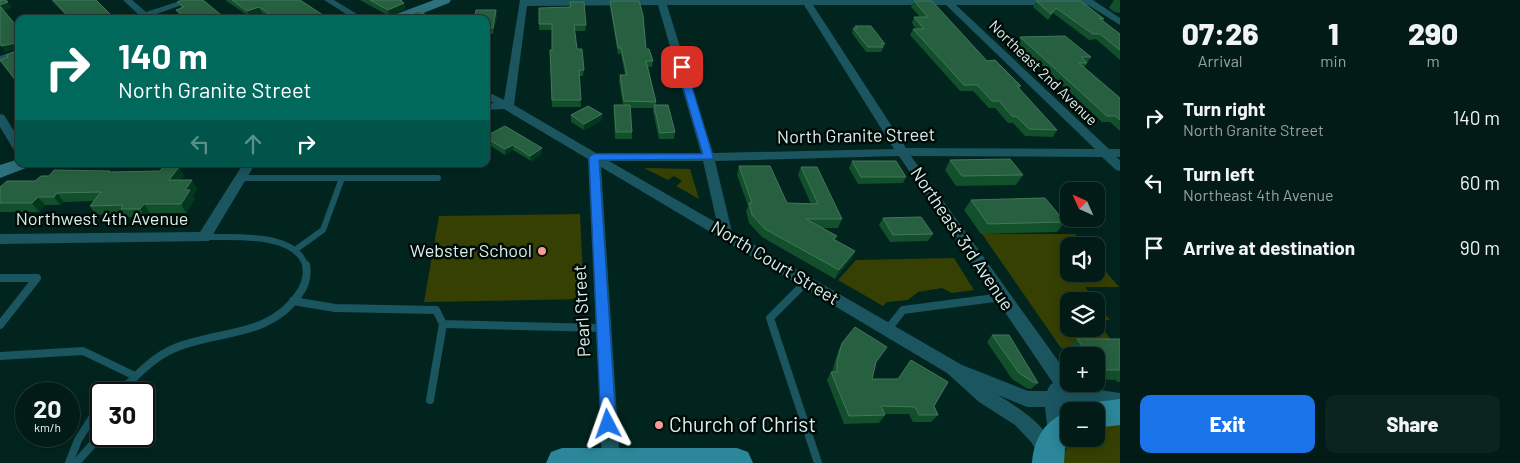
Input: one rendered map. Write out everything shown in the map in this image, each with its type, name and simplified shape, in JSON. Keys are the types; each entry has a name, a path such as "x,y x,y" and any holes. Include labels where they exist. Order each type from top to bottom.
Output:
{"main road":[{"path":"405,15 436,1"},
{"path":"0,172 15,166"},
{"path":"1105,408 1120,412"},
{"path":"562,463 737,463"}],"street":[{"path":"126,0 144,15"},
{"path":"151,15 192,0"},
{"path":"328,0 354,15"},
{"path":"490,107 508,106 524,2 1089,1 1120,22"},
{"path":"662,2 708,157 726,234"},
{"name":"Northeast 3rd Avenue","path":"806,2 902,152 1060,380"},
{"name":"Northeast 2nd Avenue","path":"948,2 1120,167"},
{"path":"0,59 15,54"},
{"name":"North Court Street","path":"490,96 953,368 985,396 1021,419 1037,436 1055,443"},
{"path":"0,117 15,142"},
{"name":"North Granite Street","path":"594,157 708,157 902,152 1120,153"},
{"name":"Pearl Street","path":"594,157 602,328 611,462"},
{"path":"204,237 247,167"},
{"name":"Northwest 4th Avenue","path":"0,239 204,237"},
{"path":"953,368 1027,399 1041,400 1064,394 1084,402"},
{"path":"1055,443 1053,398 1060,380"},
{"path":"1075,392 1088,402"},
{"path":"1105,403 1120,401"}],"lane":[{"path":"240,178 438,178"},
{"path":"295,250 323,230 342,178"},
{"path":"129,382 147,364 174,348 236,333 262,324 282,312 307,280 306,266 301,255 284,244 262,239 204,237"},
{"path":"0,278 37,278 0,325"},
{"path":"806,282 770,318 818,463"},
{"path":"888,330 903,310 1002,297"},
{"path":"292,301 335,308 436,310 443,324 430,400"},
{"path":"443,324 602,328"},
{"path":"0,356 83,351 135,376"},
{"path":"69,463 78,440 90,421"},
{"path":"76,463 90,447"}],"green space":[{"path":"644,168 690,169 699,199 676,186 682,181 674,176 668,180"},
{"path":"580,214 584,299 424,302 439,216"},
{"path":"982,234 1075,234 1078,237 1060,237 1060,282 1105,282 1105,271 1119,287 1085,287 1089,292 1060,292 1060,337 1105,337 1105,332 1117,348 1060,347"},
{"path":"954,258 974,290 952,293 942,288 918,292 908,300 887,302 883,306 838,280 856,260"},
{"path":"1105,314 1110,320 1105,320"},
{"path":"1120,422 1120,463 1064,463 1064,455 1068,447 1105,447 1105,424"}],"building":[{"path":"0,0 6,0 8,2 0,5"},
{"path":"53,0 96,0 111,15 67,15"},
{"path":"182,0 203,0 221,15 183,15 176,10 184,7 177,2"},
{"path":"232,0 300,0 323,15 271,15 259,7 247,11"},
{"path":"370,0 402,0 400,1 404,3 388,10"},
{"path":"610,1 639,1 643,15 646,49 649,49 653,61 646,61 656,102 624,101 620,75 627,75 621,48 618,48"},
{"path":"914,1 932,1 987,61 995,60 1021,86 1017,86 1057,130 1029,129 1017,117 1012,116 999,101 992,101 977,85 964,85 913,29 924,29 914,17 928,17"},
{"path":"1036,1 1081,1 1120,34 1120,50 1100,34 1093,34 1056,8 1051,14"},
{"path":"570,2 584,2 586,25 574,25 577,49 582,49 584,70 579,70 581,100 552,100 550,50 552,50 552,24 539,24 539,8 571,7"},
{"path":"0,6 15,24 15,43 1,46"},
{"path":"476,10 496,10 493,28 490,28 490,15 475,15"},
{"path":"418,11 426,15 408,15"},
{"path":"855,26 871,26 885,44 881,44 883,47 868,47 853,28 857,28"},
{"path":"1065,36 1091,57 1081,57 1087,63 1079,63 1120,98 1120,120 1115,116 1107,116 1020,37"},
{"path":"15,51 15,80 0,60 8,57 6,55"},
{"path":"614,105 630,105 632,132 616,132"},
{"path":"654,105 668,105 675,132 660,133"},
{"path":"588,106 602,114 584,124 571,115"},
{"path":"505,126 542,148 530,156 513,145 505,149 490,140 490,134"},
{"path":"1010,159 1023,175 962,176 950,160"},
{"path":"852,161 896,161 906,177 861,177"},
{"path":"739,166 770,166 787,203 818,204 801,167 817,167 842,219 806,219 837,236 833,239 855,251 839,270 765,229 752,215 749,203 752,203"},
{"path":"163,167 179,167 169,180 192,180 185,190 190,190 181,204 144,204 140,209 121,209 123,205 90,206 101,192 57,193 54,197 38,197 32,203 0,203 0,187 7,181 35,181 41,176 49,176 54,170 160,171"},
{"path":"1045,198 1060,216 1060,222 988,224 971,200"},
{"path":"921,217 933,234 893,235 883,218"},
{"path":"855,327 887,347 876,362 872,379 898,379 911,360 948,382 934,406 938,415 919,415 915,407 881,406 885,415 849,416 831,372 837,372 837,362 842,343"},
{"path":"992,335 1009,335 1038,383 1019,373"},
{"path":"1077,339 1120,339 1120,370 1105,370 1105,347 1083,347"}],"place":[{"name":"Webster School","path":"542,251"},
{"name":"Church of Christ","path":"659,425"}],"route":[{"path":"608,424 594,157 708,157 682,67"}]}
